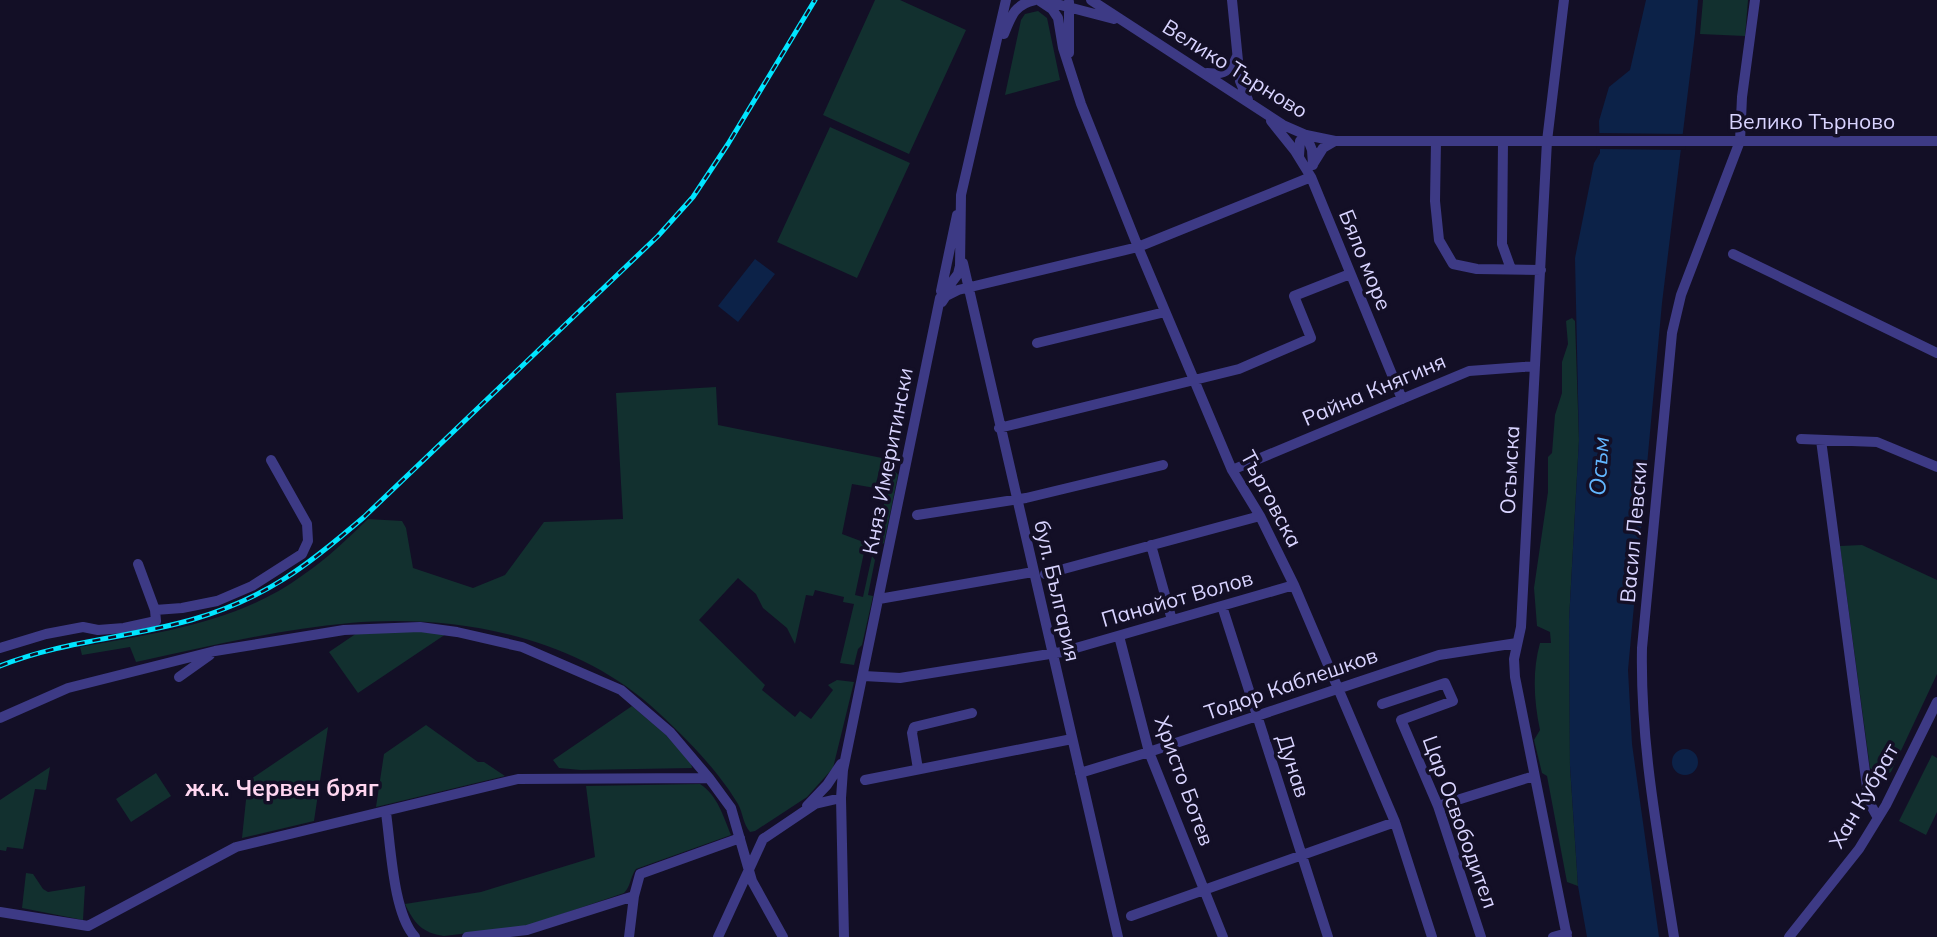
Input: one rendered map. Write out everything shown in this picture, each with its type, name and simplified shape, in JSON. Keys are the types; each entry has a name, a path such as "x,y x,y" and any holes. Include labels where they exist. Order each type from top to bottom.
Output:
{"street":[{"name":"Княз Имеритински","path":"844,937 841,798 847,753 940,298 958,274 961,253 961,195 1006,0"},
{"path":"992,66 1012,13 1024,2 1034,0 1069,3 1123,22"},
{"name":"Велико Търново","path":"1091,0 1283,125 1306,135 1335,141 1937,141"},
{"path":"1229,89 1234,87 1236,65 1232,0"},
{"name":"Осъмска","path":"1563,0 1547,141 1521,626 1514,659 1514,677 1567,935"},
{"name":"Васил Левски","path":"1674,937 1646,760 1641,684 1642,648 1674,323 1681,295 1740,141 1742,97 1755,0"},
{"path":"1044,1 1058,18 1072,80"},
{"path":"1069,3 1068,44 1072,80"},
{"path":"1068,44 1077,20 1086,16 1101,16"},
{"path":"1204,73 1227,72 1236,65"},
{"path":"1236,65 1244,93 1251,104"},
{"name":"Търговска","path":"1072,80 1138,247 1232,470 1260,516 1294,585 1339,688 1395,822 1433,937"},
{"name":"Бяло море","path":"1263,112 1280,131 1311,177 1402,399"},
{"path":"937,314 946,296 967,288 1138,247 1311,177 1312,150 1306,135 1300,141 1298,149 1300,159"},
{"path":"1313,165 1323,148 1335,141"},
{"path":"1436,141 1435,201 1439,240 1453,264 1477,269 1541,270"},
{"path":"1503,141 1502,244 1511,269"},
{"path":"940,298 961,195"},
{"name":"бул. България","path":"961,253 999,428 1118,937"},
{"path":"1734,254 1937,353"},
{"path":"999,428 1239,369 1311,338 1294,296 1350,274"},
{"path":"1037,343 1165,312"},
{"name":"Райна Княгиня","path":"1232,470 1469,371 1535,366"},
{"path":"1801,439 1877,442 1937,467"},
{"path":"1821,440 1869,802 1878,818"},
{"path":"155,610 217,601 252,586 302,554 308,541 307,524 271,460"},
{"path":"917,515 1016,500 1163,464"},
{"path":"1045,574 1260,516"},
{"path":"1151,545 1172,620"},
{"path":"0,648 46,634 83,627 98,630 124,628 156,621 155,610 138,564"},
{"path":"879,599 1033,572"},
{"name":"Панайот Волов","path":"864,676 900,678 1052,654 1294,585"},
{"name":"Дунав","path":"1222,606 1328,937"},
{"path":"0,718 68,688 215,651 344,630 420,627 457,632 522,647 621,690 670,732 731,808 748,871 783,937"},
{"name":"Христо Ботев","path":"1119,636 1149,752 1223,937"},
{"name":"Тодор Каблешков","path":"1080,773 1257,717 1439,654 1517,643"},
{"path":"179,677 215,651"},
{"name":"Цар Освободител","path":"1382,704 1445,683 1452,701 1401,720 1438,806 1480,937"},
{"name":"Хан Кубрат","path":"1789,937 1859,849 1878,818 1937,702"},
{"path":"918,769 912,733 914,727 972,713"},
{"path":"865,780 1072,739"},
{"path":"803,811 833,777 847,753"},
{"path":"1438,806 1534,776"},
{"path":"0,912 88,926 236,847 386,813 518,779 709,778"},
{"path":"743,851 803,811 827,800 841,798"},
{"path":"386,813 400,911 406,927 415,937"},
{"path":"1131,916 1395,822"},
{"path":"629,937 634,895 640,874 740,838"},
{"path":"718,937 763,839"},
{"path":"467,937 527,933 634,895"},
{"path":"1553,937 1567,935"}],"green space":[{"path":"875,0 900,0 966,30 909,154 823,115"},
{"path":"1703,0 1748,0 1745,36 1700,34"},
{"path":"1038,11 1047,18 1060,80 1005,95 1021,20 1025,14"},
{"path":"830,127 910,163 857,278 777,242"},
{"path":"1572,318 1575,321 1579,440 1569,621 1570,766 1578,886 1567,882 1547,776 1542,773 1534,740 1540,730 1535,687 1537,654 1540,643 1551,643 1550,632 1537,626 1534,588 1548,492 1548,457 1552,453 1555,415 1562,393 1562,362 1568,344 1566,321"},
{"path":"716,387 718,425 882,458 875,488 852,484 842,534 866,543 855,595 863,597 872,556 875,560 868,595 873,596 862,645 858,649 854,665 840,663 854,604 843,602 844,597 815,590 813,596 806,595 795,644 787,628 763,608 756,594 738,578 699,620 765,685 762,690 795,717 800,711 811,719 833,690 828,685 837,680 854,682 833,768 807,797 755,831 750,832 738,804 711,767 650,705 618,681 584,661 509,634 429,622 389,621 297,630 136,662 130,647 82,655 80,647 196,624 252,605 312,569 368,519 402,521 406,528 413,568 473,588 505,575 544,522 623,519 616,393"},
{"path":"895,471 898,475 884,543 879,546 876,541 891,472"},
{"path":"1862,545 1937,580 1937,674 1891,772 1881,777 1870,768 1840,546"},
{"path":"423,631 446,634 358,693 329,652 357,633"},
{"path":"632,706 665,734 691,763 692,768 559,768 553,760"},
{"path":"426,725 478,762 484,762 505,776 376,807 384,754"},
{"path":"328,727 314,821 242,838 248,781"},
{"path":"1932,755 1937,758 1937,812 1926,835 1899,821"},
{"path":"50,767 46,790 35,789 23,849 7,847 6,851 0,850 0,800"},
{"path":"156,773 171,796 131,822 116,799"},
{"path":"700,784 716,800 731,835 636,869 624,893 527,926 444,936 420,926 405,904 481,892 595,857 586,786"},
{"path":"26,873 33,874 48,892 85,886 83,920 22,908"}],"water":[{"name":"Осъм","path":"1646,0 1698,0 1662,303 1628,670 1632,744 1659,937 1587,937 1578,886 1570,766 1569,621 1579,440 1575,258 1594,163 1600,153 1599,121 1609,87 1630,70"},
{"path":"755,259 775,274 738,322 718,306"},
{"path":"1685,749 1694,753 1698,762 1694,771 1685,775 1676,771 1672,762 1676,753"}],"pier":[{"path":"1596,133 1686,134 1685,150 1597,149"}],"railway":[{"path":"0,666 71,645 191,620 242,602 304,566 343,535 658,236 693,197 815,0"}],"district":[{"name":"ж.к. Червен бряг","path":"282,788"}]}
